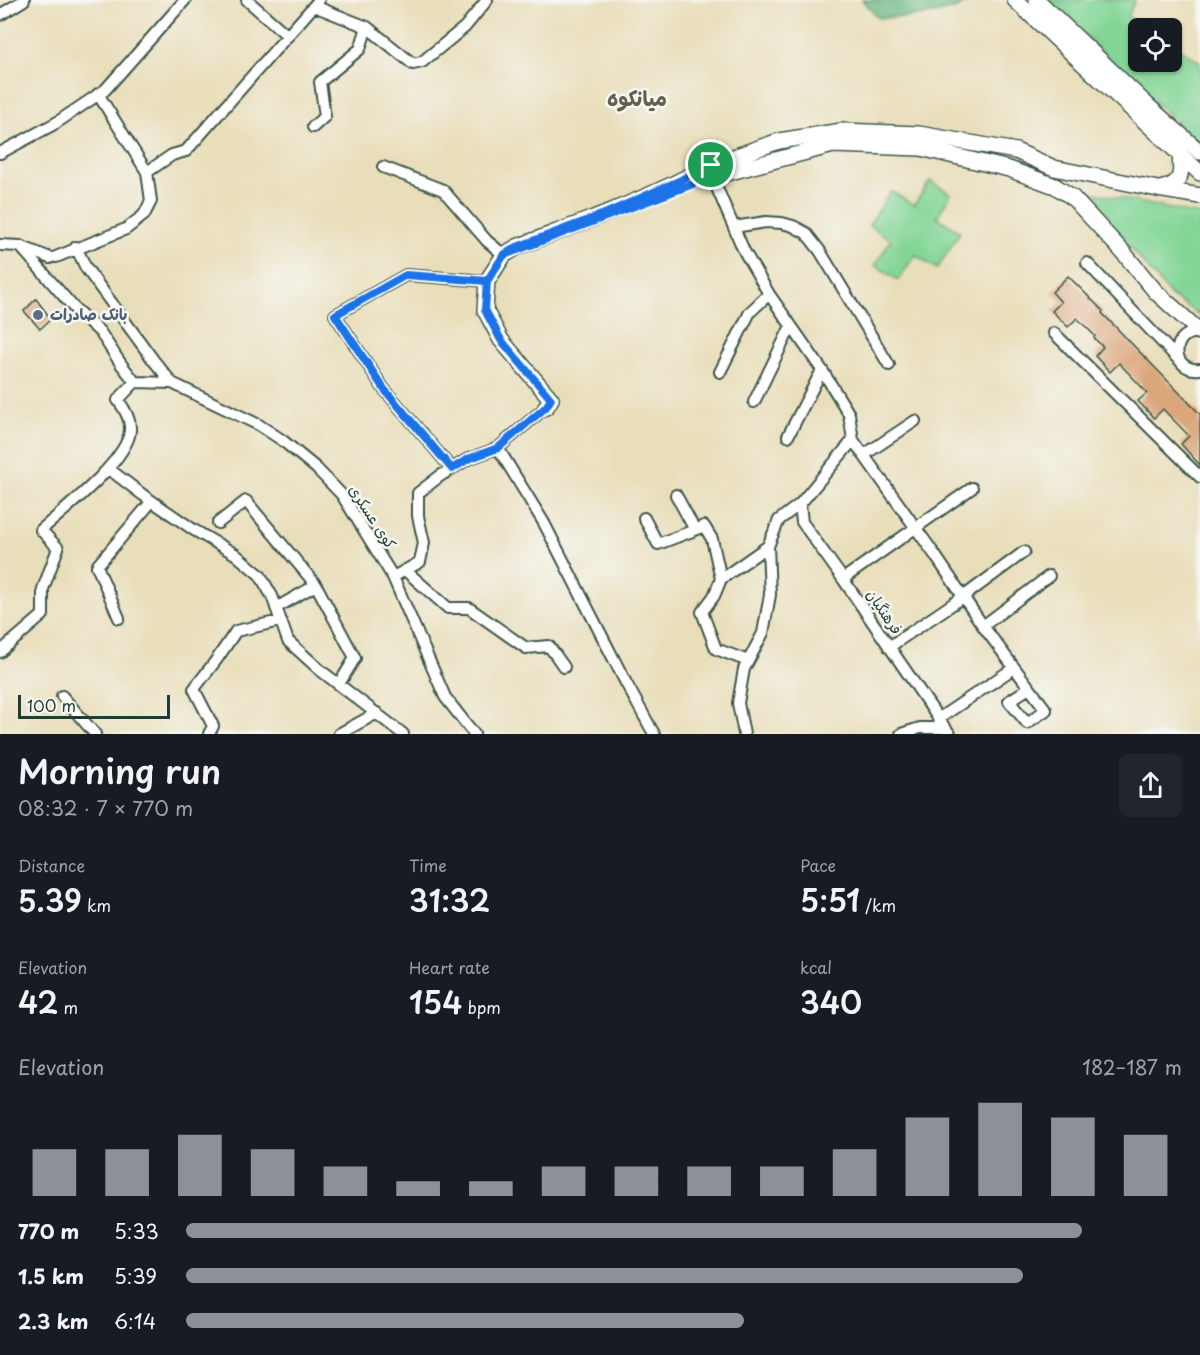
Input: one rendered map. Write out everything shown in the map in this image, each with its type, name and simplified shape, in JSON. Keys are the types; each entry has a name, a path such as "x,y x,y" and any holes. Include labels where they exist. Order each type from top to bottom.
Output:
{"main road":[{"path":"1015,0 1200,173"},
{"path":"1037,0 1200,152"},
{"path":"711,173 779,141 842,131 919,134 1016,151 1054,168 1200,196"},
{"path":"546,407 551,399 501,340 485,310 487,281 504,255 517,247 679,181 833,145 921,148 1009,169 1055,186 1072,197 1156,292 1200,332"},
{"path":"1158,189 1178,182 1182,172 1180,154"}],"street":[{"path":"0,15 24,0"},
{"path":"0,153 56,123 98,94 185,0"},
{"path":"247,0 288,36"},
{"path":"147,172 172,155 186,151 316,3 367,27 413,64 422,62 465,27 487,0"},
{"path":"314,127 326,116 320,82 360,49 367,27"},
{"path":"0,245 20,246 53,257 126,229 144,214 151,201 147,172 98,94"},
{"path":"383,167 443,190 486,242 504,255"},
{"path":"711,173 744,250 770,294 849,414 853,440 1029,688"},
{"path":"735,227 766,222 782,223 806,233 820,251 889,365"},
{"path":"20,246 74,308 100,332 135,382"},
{"path":"76,248 86,268 172,383"},
{"path":"1087,263 1187,368 1198,372"},
{"path":"452,469 384,389 335,315 406,275 487,281"},
{"path":"720,372 750,312 770,294"},
{"path":"754,402 791,326"},
{"path":"1179,359 1177,349 1180,340 1189,333 1200,332"},
{"path":"1054,333 1200,477"},
{"path":"788,436 822,370"},
{"path":"0,652 43,615 43,589 58,548 42,530 109,469 124,448 130,430 126,411 118,400 135,382 172,383"},
{"name":"کوی عسکری","path":"172,383 260,425 316,468 342,495 393,577 446,697 474,734"},
{"path":"393,577 420,562 424,543 418,516 418,493 468,459 498,448 546,407"},
{"path":"864,455 915,421"},
{"path":"744,734 738,703 744,669 762,633 770,595 768,546 779,520 800,504 853,440"},
{"path":"498,448 544,523 654,734"},
{"path":"109,469 194,530 235,554 260,575 272,596 288,641 320,670 403,734"},
{"path":"843,579 972,488"},
{"path":"676,495 695,530"},
{"path":"119,618 97,566 152,501"},
{"path":"218,523 246,501 316,585 355,658 339,684"},
{"name":"فرهنگیان","path":"800,504 802,522 947,731"},
{"path":"644,518 658,544 704,526 712,539 721,579"},
{"path":"748,661 716,649 702,612 714,597 721,579 768,546"},
{"path":"889,647 963,597 1023,552"},
{"path":"405,570 447,608 469,608 526,648 549,646 564,667"},
{"path":"983,626 1049,576"},
{"path":"276,608 316,585"},
{"path":"209,734 213,726 194,689 236,631 280,621"},
{"path":"938,719 1014,668"},
{"path":"62,696 95,734"},
{"path":"339,734 377,713"},
{"path":"901,734 920,728 947,731"}],"green space":[{"path":"862,0 973,0 939,13 878,18"},
{"path":"1047,0 1135,0 1128,17 1128,72 1182,72 1182,50 1200,62 1200,144"},
{"path":"930,181 951,194 937,217 960,232 937,269 915,255 898,280 875,265 891,240 869,225 891,191 914,205"},
{"path":"1082,190 1200,215 1200,315 1171,296"}],"building":[{"path":"1068,276 1200,414 1200,465 1181,444 1189,436 1163,409 1154,418 1138,401 1147,393 1119,363 1110,372 1095,356 1103,347 1094,338 1095,336 1077,318 1068,327 1052,311 1061,302 1052,292"},
{"name":"بانک صادرات","path":"36,299 51,319 40,329 24,311"}],"place":[{"name":"بانک صادرات","path":"38,315"}],"district":[{"name":"میانکوه","path":"637,99"}],"route":[{"path":"711,165 607,213 517,247 504,255 487,281 485,310 501,340 551,399 546,407 498,448 468,459 452,469 384,389 335,315 406,275 487,281 504,255 701,181 714,181 719,172 717,167 711,165"}]}
